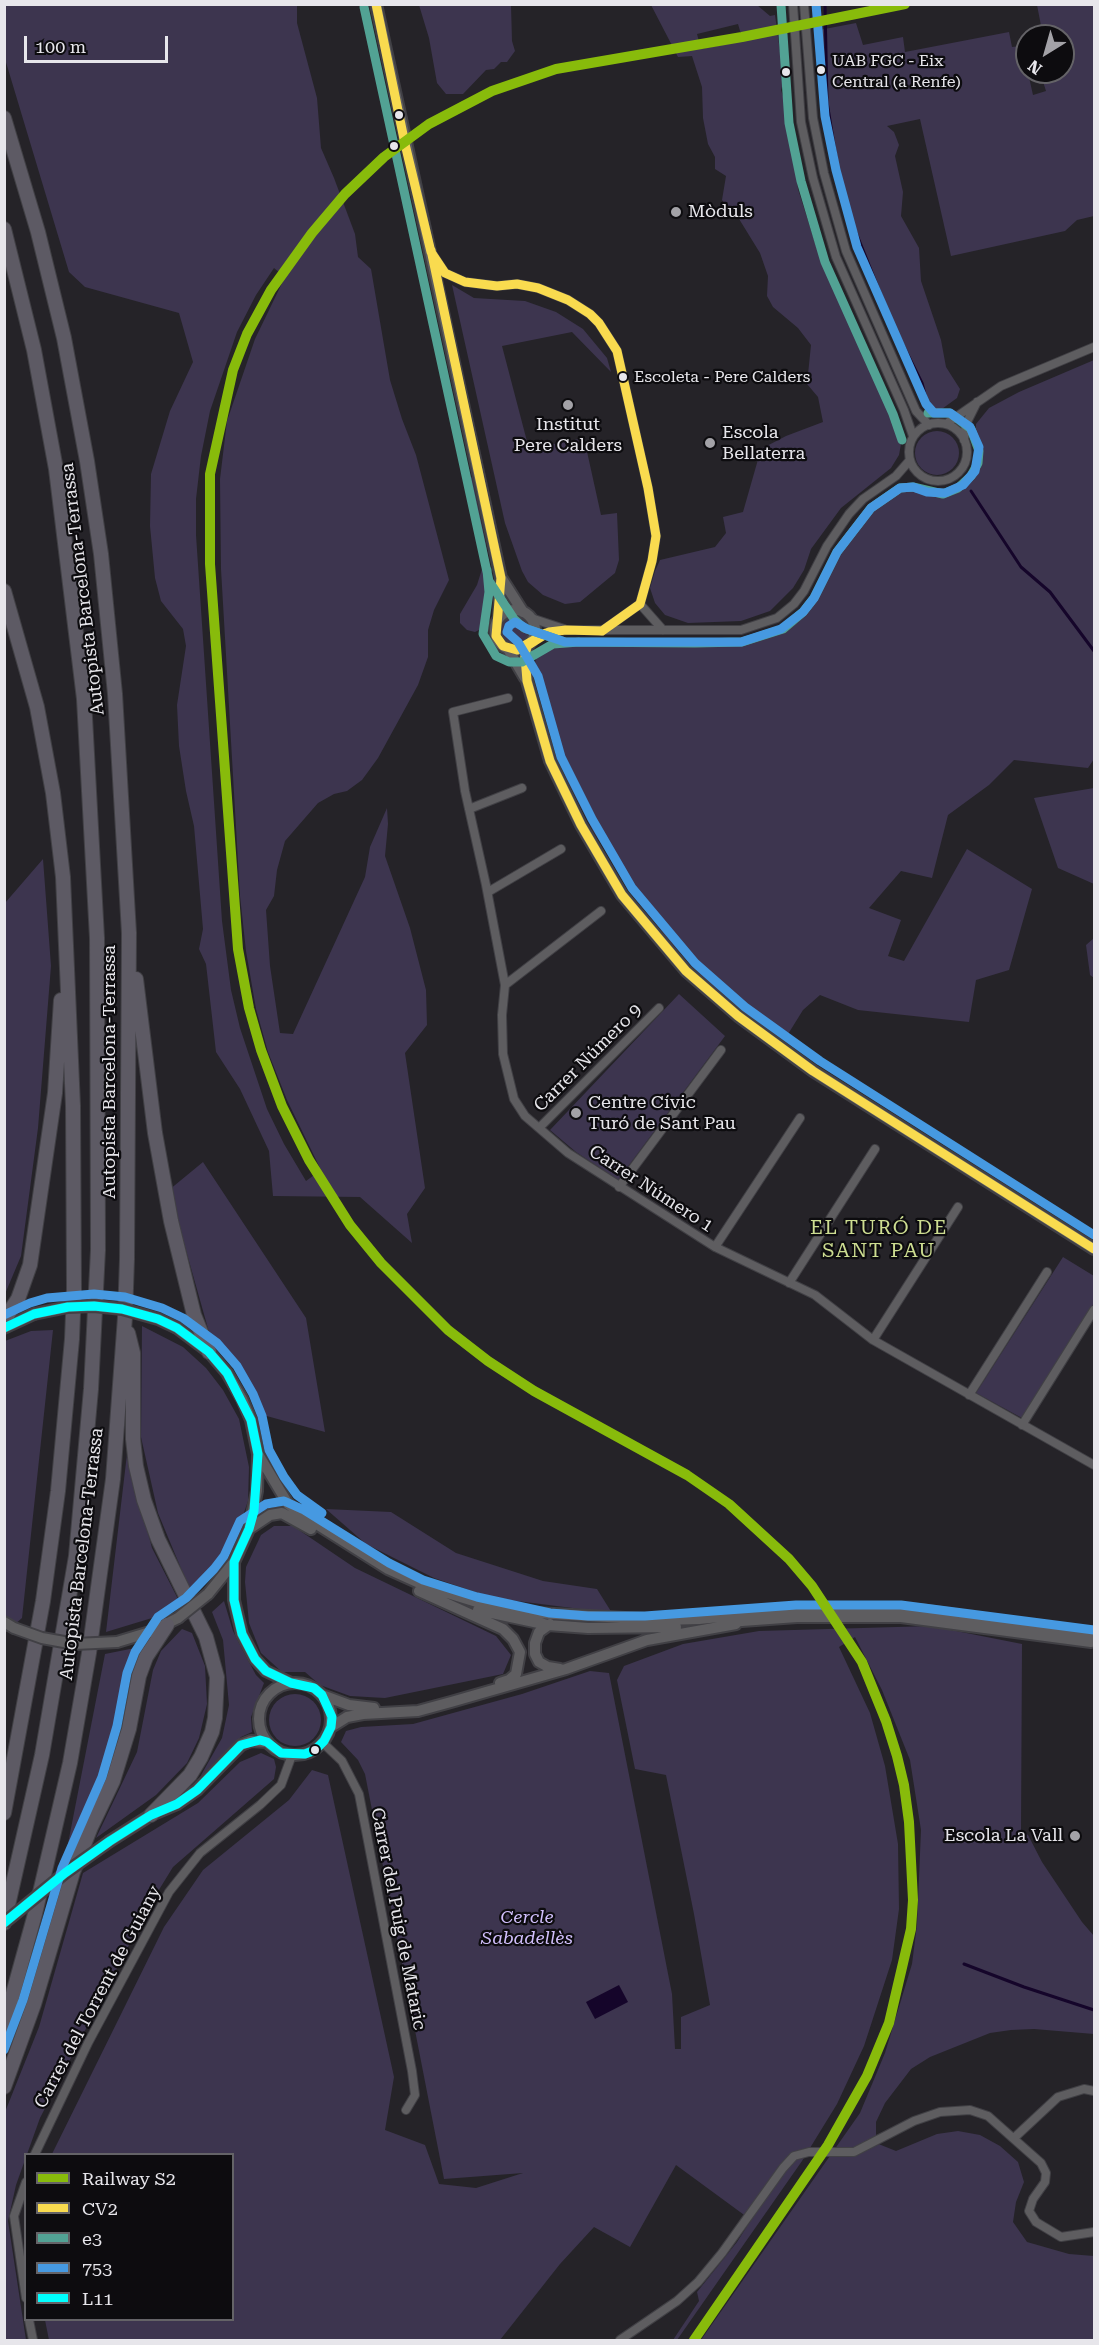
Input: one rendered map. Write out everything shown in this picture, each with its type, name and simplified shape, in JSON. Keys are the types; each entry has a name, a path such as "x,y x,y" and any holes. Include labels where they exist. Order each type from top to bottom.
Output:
{"highway":[{"name":"Autopista Barcelona-Terrassa","path":"4,118 38,232 64,338 87,460 101,554 115,694 129,933 125,1317 113,1479 88,1664 70,1763 36,1914 4,2026"},
{"name":"Autopista Barcelona-Terrassa","path":"4,229 34,350 56,469 84,699 97,938 98,1215 91,1389 75,1556 42,1755 4,1923"},
{"path":"4,591 37,707 53,793 63,877 73,1106 72,1339 58,1491 43,1601 4,1813"},
{"path":"129,933 155,1133 167,1200 194,1315 209,1352"},
{"path":"4,1320 18,1299 30,1265 54,1104 62,980 67,944"},
{"path":"125,1317 133,1353 133,1439 136,1466 144,1500 158,1539 206,1637 217,1677 218,1699 215,1718 212,1732 201,1757 190,1775 151,1815"},
{"path":"4,2087 34,2004 73,1872 113,1781 124,1747 138,1676 146,1657 173,1622"}],"street":[{"path":"376,4 501,578 499,618 495,626 496,636 500,643 508,649 527,681"},
{"path":"793,4 801,122 813,178 836,257 904,410 913,436"},
{"path":"804,4 813,118 824,173 846,251 916,411 929,425"},
{"path":"431,252 445,273 465,282 497,286 517,284 538,288 568,300 599,323 617,351 648,488 656,536 652,561 640,604 602,631"},
{"path":"946,424 1001,386 1095,347"},
{"path":"964,440 966,424 978,400"},
{"path":"946,424 957,430 964,440 967,451 966,460 957,475 941,482 921,476 909,460 909,449 913,436 920,429 929,425 946,424"},
{"path":"508,649 520,650 549,632 566,630 741,630 777,618 794,604 804,591 827,546 849,514 863,499 896,476 909,460"},
{"path":"896,476 921,476"},
{"path":"501,578 535,629 525,657 527,681 550,761 581,825 622,895 686,971 738,1016 813,1071 1095,1249"},
{"path":"640,604 663,630"},
{"path":"499,618 510,611 566,630"},
{"name":"Carrer Número 1","path":"508,698 453,712 469,809 488,892 505,985 502,1015 503,1054 514,1099 525,1116 567,1153 715,1247 815,1295 873,1340 1095,1465"},
{"path":"469,809 522,788"},
{"path":"488,892 561,849"},
{"path":"505,985 601,911"},
{"name":"Carrer Número 9","path":"539,1128 659,1008"},
{"path":"619,1187 721,1050"},
{"path":"715,1247 800,1118"},
{"path":"789,1283 875,1149"},
{"path":"873,1340 958,1207"},
{"path":"969,1395 1047,1272"},
{"path":"4,1328 34,1314 68,1306 122,1309 158,1319 177,1328 209,1352 227,1373 251,1420 258,1454 257,1491 249,1529 234,1562 208,1594 173,1622 117,1641 75,1644 42,1638 9,1625"},
{"path":"1022,1425 1095,1310"},
{"path":"258,1454 285,1508 299,1521 383,1574 503,1629 513,1639 520,1652 511,1680"},
{"path":"249,1529 264,1518 285,1508"},
{"path":"285,1508 388,1569 428,1587 483,1604 536,1613 652,1620 798,1609 879,1608 920,1610 1095,1635"},
{"path":"234,1562 234,1599 242,1634 255,1659 266,1671 291,1683 314,1688 322,1695 329,1707 331,1727"},
{"path":"419,1591 474,1609 548,1625 645,1628 807,1617 901,1617 1095,1642"},
{"path":"566,1669 552,1668 540,1662 534,1654 539,1632 548,1625 561,1620 613,1624 673,1623 688,1619"},
{"path":"322,1695 350,1705 379,1709 416,1706 511,1680 566,1669 647,1641 748,1622"},
{"path":"291,1683 272,1691 264,1701 259,1723 267,1742 281,1753 292,1755 305,1754 323,1743 331,1727 347,1717 418,1711 511,1680"},
{"path":"4,1923 65,1873 110,1841 151,1815 177,1804 197,1790 241,1745 251,1741 267,1742"},
{"name":"Carrer del Puig de Mataric","path":"323,1743 342,1761 359,1794 412,2072 415,2095 406,2110"},
{"name":"Carrer del Torrent de Guiany","path":"35,2153 88,2043 169,1892 200,1853 260,1805 281,1785 292,1755"},
{"path":"1014,2138 1058,2097 1084,2089 1095,2091"},
{"path":"620,2340 677,2301 698,2282 722,2253 789,2160 800,2153 854,2152 914,2121 950,2110 970,2110 982,2113 1041,2163 1046,2173 1044,2185 1030,2205 1032,2218 1049,2232 1061,2237 1095,2232"},
{"path":"24,2188 14,2216 24,2284"},
{"path":"30,2321 33,2340"}],"green space":[{"path":"5,4 297,5 297,23 317,98 321,148 355,234 358,257 371,269 390,380 416,455 449,580 434,610 428,630 428,657 418,685 378,758 362,780 347,791 334,794 318,803 285,841 277,870 274,896 266,910 270,966 280,1033 293,1034 365,877 370,847 387,808 385,856 410,928 426,990 427,1025 405,1053 425,1188 407,1214 412,1243 360,1197 273,1196 269,1151 240,1089 216,1052 206,964 199,949 203,929 194,826 179,746 177,705 186,646 183,629 161,601 155,578 150,526 151,474 170,411 193,362 179,313 85,287 69,272 5,59","holes":["274,268 285,277 255,339 227,421 220,479 221,569 240,896 246,951 256,1009 268,1052 287,1100 321,1170 306,1181 267,1109 240,1028 231,990 222,921 196,535 196,499 201,456 210,411 237,332 256,295"]},
{"path":"419,5 511,5 512,41 515,51 507,62 501,62 494,69 486,70 463,94 446,94 437,83 429,38"},
{"path":"651,5 757,5 770,16 775,15 784,80 781,90 788,113 789,141 795,161 798,189 817,249 899,430 901,444 899,455 891,468 841,508 811,549 804,570 793,588 770,611 741,621 688,623 665,615 655,603 650,588 655,571 660,560 715,547 726,533 723,517 743,512 761,449 786,436 823,422 818,397 807,384 811,345 798,328 773,307 767,296 768,276 760,253 736,214 728,209 722,200 726,176 715,169 715,157 708,144 703,118 702,87 692,56 678,57","holes":["738,24 743,41 701,49 697,34"]},
{"path":"1037,5 1094,5 1094,216 1077,220 1065,231 951,256 920,119 887,126 894,132 899,145 895,156 903,192 901,216 919,248 921,281 941,340 946,367 960,389 957,398 935,414 932,406 925,410 846,217 828,149 814,31 856,23 863,45 903,37 905,52 1009,32 1012,47 1015,47 1015,84 1031,84 1033,95 1046,91 1044,84 1075,84 1075,24 1041,24"},
{"path":"452,285 474,298 525,301 556,312 583,329 607,358 611,372 572,332 502,346 529,449 584,438 601,515 617,513 619,560 615,573 580,602 565,604 543,595 528,582 522,571 505,523"},
{"path":"1094,360 1094,759 1088,768 1014,760 989,785 948,815 932,878 901,871 869,908 901,920 888,956 904,961 967,849 1032,889 1009,970 976,980 969,1022 858,1010 820,995 803,1010 785,1039 708,983 666,937 629,887 593,831 566,778 533,670 537,655 549,643 570,639 668,643 735,642 770,633 805,610 821,585 831,558 848,531 867,508 897,490 914,488 930,495 961,491 975,460 976,424 989,408 1019,392"},
{"path":"937,431 946,432 953,437 958,444 958,462 953,469 946,474 937,475 928,474 921,469 916,462 915,453 916,444 921,437 928,432"},
{"path":"472,477 493,589 486,623 483,628 475,632 467,630 460,623 460,614 477,585 482,569 481,544 467,479"},
{"path":"515,616 525,620 529,630 525,640 515,644 505,640 501,630 505,620"},
{"path":"1094,788 1094,884 1058,868 1034,798"},
{"path":"43,859 51,966 38,1128 21,1256 5,1294 5,903"},
{"path":"1094,938 1094,978 1090,975 1086,945"},
{"path":"679,994 725,1036 618,1180 576,1152 550,1130"},
{"path":"203,1162 306,1318 325,1432 263,1415 247,1380 209,1332 169,1190"},
{"path":"1063,1257 1094,1276 1094,1303 1022,1418 976,1393"},
{"path":"142,1326 183,1347 206,1368 223,1390 239,1419 249,1467 248,1501 239,1527 223,1559 192,1595 158,1513 141,1437"},
{"path":"53,1330 22,1618 5,1633 5,1341 31,1331"},
{"path":"127,1454 152,1548 180,1603 152,1618 106,1632"},
{"path":"326,1509 391,1512 456,1553 543,1581 597,1589 612,1613 493,1598 434,1578 366,1544"},
{"path":"274,1526 293,1526 355,1568 496,1636 511,1655 503,1674 385,1698 350,1696 320,1685 305,1672 282,1672 261,1653 249,1623 245,1582 246,1567 261,1535"},
{"path":"224,1601 233,1631 256,1675 264,1683 251,1717 252,1732 241,1737 200,1777 222,1738 229,1705 223,1640 212,1612"},
{"name":"Cercle Sabadellès","path":"931,1626 1022,1644 1021,1830 1028,1835 1042,1862 1094,1936 1094,2034 1034,2029 1011,2030 990,2033 930,2057 911,2069 885,2103 876,2122 876,2143 896,2151 937,2134 958,2131 980,2135 1000,2146 1018,2162 1024,2182 1016,2202 1013,2222 1027,2242 1069,2254 1094,2256 1094,2340 701,2340 860,2113 885,2053 912,1964 917,1925 921,1830 910,1760 882,1690 855,1637 839,1647 870,1713 885,1766 898,1844 899,1909 892,1960 864,2046 837,2104 802,2161 677,2340 673,2340 699,2301 697,2292 737,2242 751,2220 676,2165 630,2247 594,2227 560,2264 500,2340 49,2340 45,2321 234,2321 234,2153 52,2153 164,1927 203,1870 289,1800 312,1770 328,1775 394,2077 385,2130 425,2145 439,2184 476,2188 523,2173 444,2179 365,1774 358,1760 341,1742 346,1731 361,1727 413,1724 522,1694 590,1671 609,1673 672,1994 675,2049 681,2049 681,2017 710,2005 666,1775 635,1769 617,1680 624,1666 683,1644 759,1631"},
{"path":"182,1629 192,1633 205,1666 207,1704 199,1738 187,1763 156,1795 96,1838 137,1752 153,1670 161,1651"},
{"path":"140,1647 130,1677 108,1774 65,1859 105,1654"},
{"path":"295,1694 305,1696 313,1702 319,1710 321,1720 319,1730 313,1738 305,1744 295,1746 285,1744 277,1738 271,1730 269,1720 271,1710 277,1702 285,1696"},
{"path":"261,1753 274,1759 276,1767 274,1779 173,1867 149,1906 40,2118 27,2153 24,2153 24,2163 16,2185 8,2221 26,2340 5,2340 5,2112 39,2027 83,1873 198,1803 240,1762"}],"shaded area":[{"path":"619,1985 628,2002 595,2019 586,2002"}],"waterway":[{"path":"825,4 827,102 843,200 893,325 922,383 927,402"},
{"path":"971,491 1021,567 1050,592 1094,651"},
{"path":"964,1964 1094,2010"}],"rail line":[{"name":"S2","path":"694,2340 828,2145 867,2076 889,2023 911,1929 913,1900 909,1822 897,1756 886,1721 862,1662 812,1586 789,1559 729,1504 687,1475 534,1391 488,1361 448,1330 381,1263 350,1225 309,1160 282,1106 261,1050 249,1008 238,949 210,564 210,474 233,370 247,334 271,290 312,233 345,194 384,157 429,124 492,91 556,69 742,37 905,4"}],"transit line":[{"name":"CV2","path":"376,4 405,144 431,252 445,273 465,282 497,286 517,284 538,288 568,300 590,314 599,323 617,351 648,488 656,536 652,561 640,604 602,631"},
{"name":"753","path":"816,4 825,116 836,170 857,247 926,404 934,413 950,413 970,427 979,447 975,471 963,485 945,493 927,492 913,487 900,488 871,508 837,552 814,598 803,612 781,629 741,642 565,642 527,629 515,622 509,626 507,632 518,642 538,676 561,757 592,819 632,888 695,963 745,1007 820,1061 1094,1235"},
{"name":"e3","path":"781,5 789,123 801,181 825,262 893,414 902,440"},
{"name":"e3","path":"364,7 489,581 514,619 524,628 565,642 695,643 742,642 783,629 803,612 814,598 837,552 871,508 900,488 913,487 943,494 958,488 971,476 978,463 979,451 971,429 950,413 928,413"},
{"name":"CV2","path":"431,250 501,578 496,636 503,646 517,650 546,633"},
{"name":"e3","path":"487,570 489,592 483,634 496,656 509,662 522,662 553,644 579,642"},
{"name":"CV2","path":"602,631 549,632 527,646 525,657 527,681 550,761 581,825 622,895 686,971 738,1016 813,1071 1094,1249"},
{"name":"753","path":"4,1315 47,1298 94,1294 125,1297 162,1308 183,1318 217,1343 237,1366 253,1394 262,1416 269,1450 284,1477 297,1495 322,1513"},
{"name":"L11","path":"4,1328 34,1314 68,1307 94,1306 122,1309 158,1319 177,1328 209,1352 227,1373 251,1420 258,1454 254,1511 249,1529 234,1562 234,1600 242,1634 255,1659 266,1671 291,1683 314,1688 322,1695 332,1717 331,1727 324,1741 315,1750 305,1754 281,1753 267,1742 260,1740 241,1745 197,1790 177,1804 151,1815 110,1841 65,1873 4,1923"},
{"name":"753","path":"4,2050 23,2000 62,1868 102,1777 117,1726 127,1673 135,1652 158,1617 186,1598 214,1569 224,1556 240,1521 266,1504 284,1501 304,1510 389,1563 423,1580 477,1597 550,1613 645,1616 796,1605 901,1605 1094,1630"}],"place":[{"name":"UAB FGC - Eix Central (a Renfe)","path":"821,70"},
{"name":"Mòduls","path":"676,212"},
{"name":"Escoleta - Pere Calders","path":"623,377"},
{"name":"Institut Pere Calders","path":"568,405"},
{"name":"Escola Bellaterra","path":"710,443"},
{"name":"Centre Cívic Turó de Sant Pau","path":"576,1113"},
{"name":"Escola La Vall","path":"1075,1836"}],"district":[{"name":"EL TURÓ DE SANT PAU","path":"879,1240"}]}
